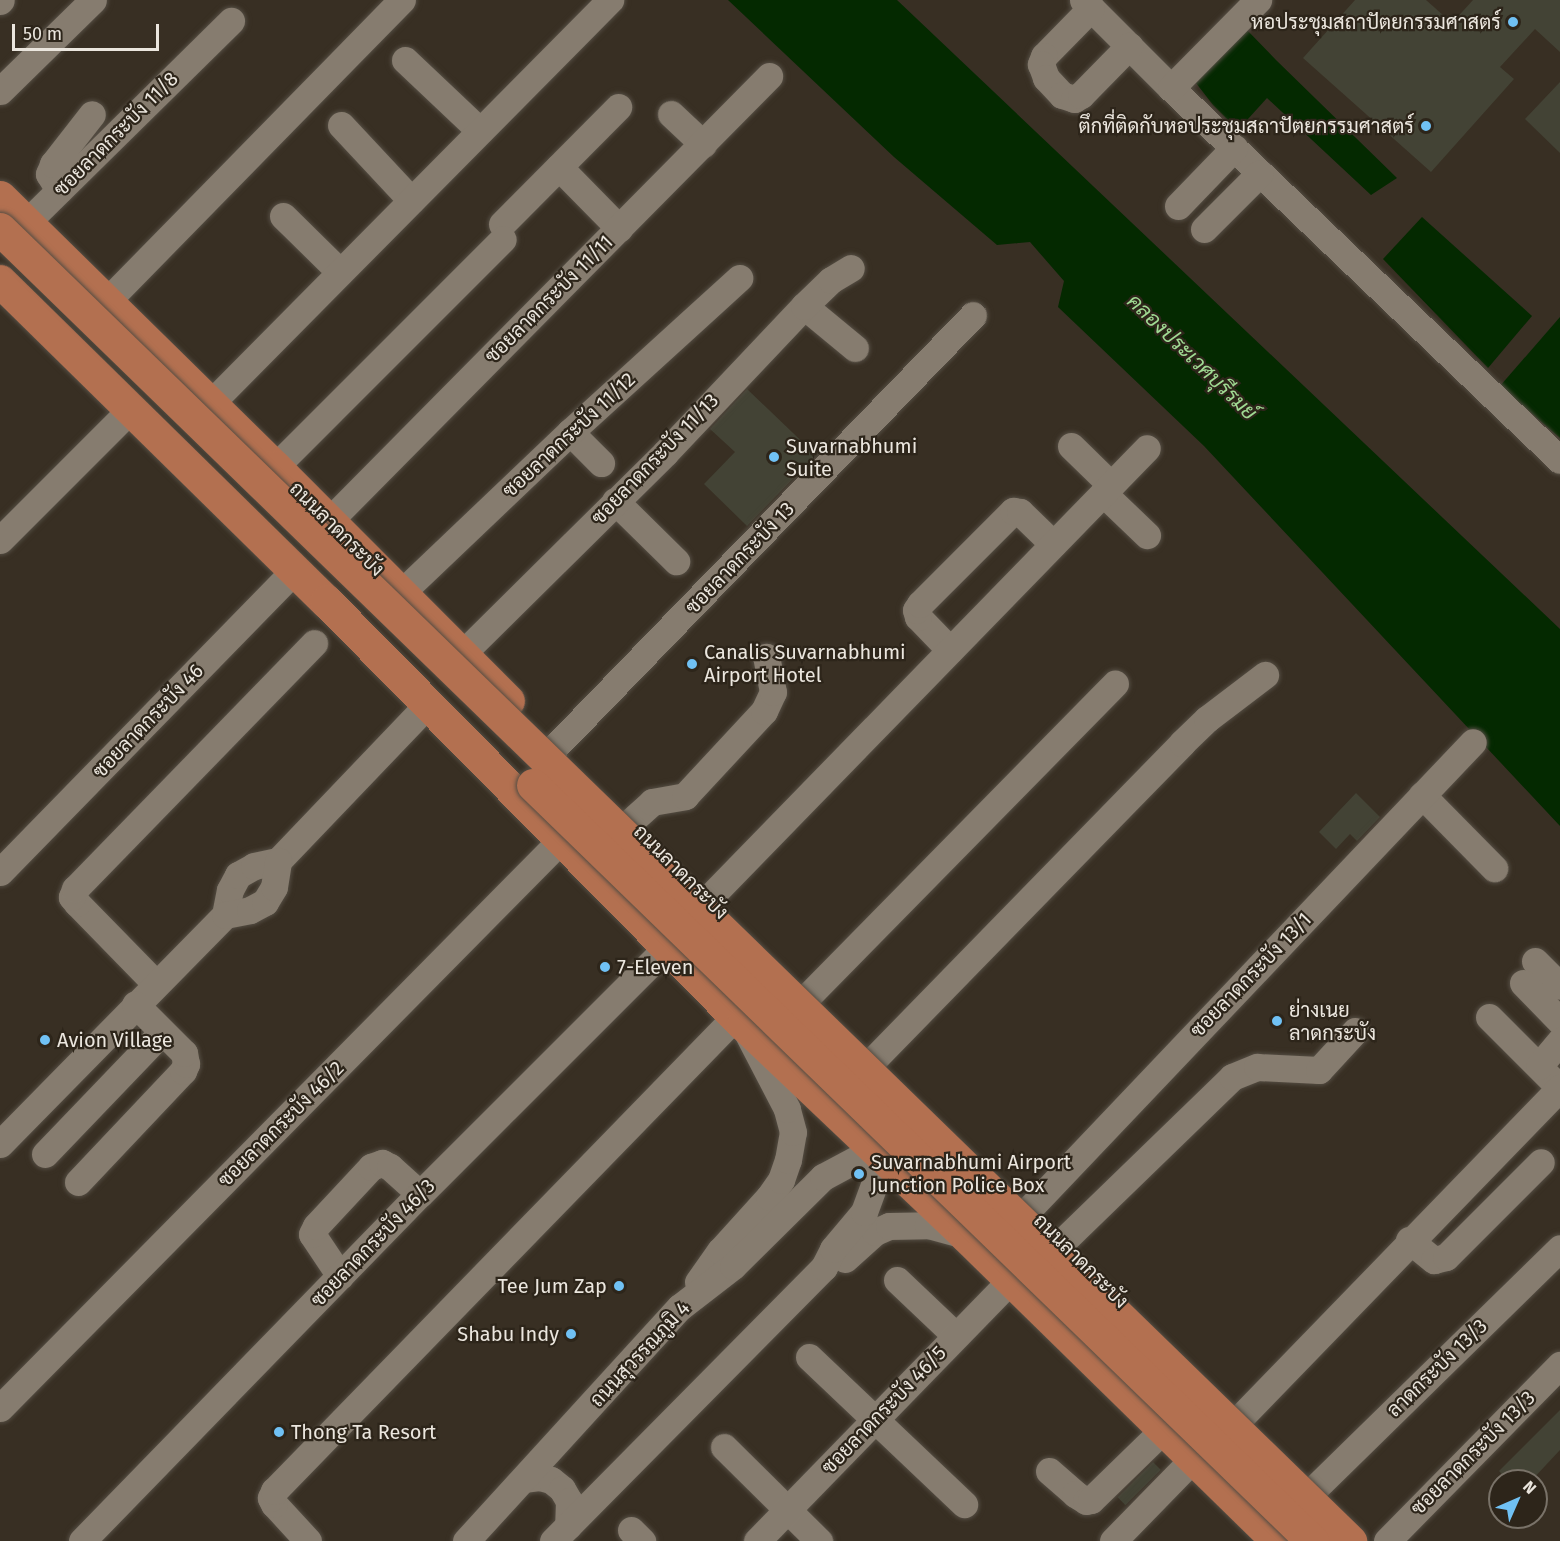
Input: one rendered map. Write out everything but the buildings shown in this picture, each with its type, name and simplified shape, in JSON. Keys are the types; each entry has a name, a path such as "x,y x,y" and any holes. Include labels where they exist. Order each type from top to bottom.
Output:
{"main road":[{"name":"ถนนลาดกระบัง","path":"0,197 13,226 106,302 275,466 708,899 1018,1198 1368,1541"},
{"path":"13,226 1350,1541"},
{"path":"0,249 296,541 518,771 1312,1541"},
{"path":"0,281 295,570 740,1020 883,1152 1193,1459 1264,1537"}],"street":[{"path":"0,91 93,0"},
{"path":"106,302 402,0"},
{"path":"210,404 610,0"},
{"path":"1171,88 1258,0"},
{"path":"1129,46 1081,95 1074,99 1062,96 1046,78 1041,64 1044,56 1087,4 1129,46 1171,88 1560,460"},
{"name":"ซอยลาดกระบัง 11/8","path":"13,226 59,190 231,21"},
{"path":"405,60 480,131"},
{"name":"ซอยลาดกระบัง 11/11","path":"329,521 769,76"},
{"path":"275,466 503,231 559,167 618,107"},
{"path":"59,190 49,174 53,164 92,114"},
{"path":"671,114 703,144"},
{"path":"342,125 411,200"},
{"path":"1178,206 1234,148"},
{"path":"559,167 619,228"},
{"path":"1204,229 1260,173"},
{"path":"283,216 340,272"},
{"name":"ซอยลาดกระบัง 11/13","path":"462,654 665,453 804,306 831,280 851,268"},
{"name":"ซอยลาดกระบัง 11/12","path":"401,593 570,432 739,278"},
{"path":"804,306 855,348"},
{"name":"ซอยลาดกระบัง 13","path":"555,747 973,315"},
{"path":"0,540 132,408"},
{"path":"570,432 600,463"},
{"path":"1071,446 1147,535"},
{"path":"708,899 1147,448"},
{"path":"615,501 676,561"},
{"path":"950,650 918,617 916,610 920,604 1013,511 1020,512 1053,544"},
{"name":"ซอยลาดกระบัง 46","path":"0,872 295,570"},
{"path":"155,983 77,903 72,897 75,890 314,643"},
{"path":"630,822 652,802 685,796 764,711 773,692 766,657"},
{"path":"561,1534 824,1267 832,1249 864,1212 896,1118 882,1069 1182,743 1223,706 1265,675"},
{"path":"808,996 1115,684"},
{"path":"225,915 230,890 238,875 254,866 278,861 427,705"},
{"name":"ซอยลาดกระบัง 13/1","path":"1018,1198 1473,742"},
{"path":"1422,795 1494,868"},
{"name":"ซอยลาดกระบัง 46/2","path":"0,1408 561,840"},
{"path":"0,1144 155,983 225,915 250,910 265,902 274,887 278,861"},
{"name":"ซอยลาดกระบัง 46/3","path":"82,1541 420,1194 667,947"},
{"path":"1560,986 1529,972 1560,1022"},
{"path":"78,1182 183,1071 186,1064 184,1053 135,1004"},
{"path":"1240,1418 1409,1240 1560,1088 1489,1017"},
{"path":"308,1541 274,1504 271,1498 274,1491 740,1020 787,1109 793,1132 788,1160 781,1180 769,1197 720,1251 680,1307"},
{"path":"1062,1242 1233,1077 1257,1067 1319,1070 1355,1031"},
{"path":"45,1154 162,1032"},
{"path":"1539,1066 1560,1041"},
{"name":"ถนนสุวรรณภูมิ 4","path":"466,1541 680,1307 733,1266 823,1177 883,1152 913,1145 940,1150 1018,1198"},
{"path":"1409,1240 1434,1260 1446,1257 1541,1161"},
{"path":"340,1276 312,1234 316,1226 371,1167 382,1163 390,1167 420,1194"},
{"path":"824,1267 845,1259 875,1232 889,1226 928,1225 965,1235"},
{"name":"ลาดกระบัง 13/3","path":"1314,1489 1560,1248"},
{"path":"897,1280 956,1336"},
{"name":"ซอยลาดกระบัง 46/5","path":"757,1541 874,1418 1011,1280"},
{"path":"809,1357 964,1504"},
{"name":"ซอยลาดกระบัง 13/3","path":"1387,1541 1560,1365"},
{"path":"1049,1471 1075,1494 1086,1501 1091,1500 1163,1430"},
{"path":"724,1447 819,1541"},
{"path":"1113,1541 1193,1459"},
{"path":"525,1479 538,1477 551,1480 562,1489 569,1501 561,1534"}],"water":[{"name":"คลองประเวศบุรีรมย์","path":"728,0 897,0 1560,629 1560,826 1204,446 1058,307 1064,281 1030,242 997,245 894,157"},
{"path":"1245,28 1397,178 1371,195 1267,98 1238,130 1213,105 1196,83"},
{"path":"1422,217 1532,316 1488,368 1383,259"},
{"path":"1560,317 1560,438 1500,386"}],"place":[{"name":"หอประชุมสถาปัตยกรรมศาสตร์","path":"1513,22"},
{"name":"ตึกที่ติดกับหอประชุมสถาปัตยกรรมศาสตร์","path":"1426,126"},
{"name":"Suvarnabhumi Suite","path":"774,457"},
{"name":"Canalis Suvarnabhumi Airport Hotel","path":"692,664"},
{"name":"7-Eleven","path":"605,967"},
{"name":"ย่างเนย ลาดกระบัง","path":"1277,1021"},
{"name":"Avion Village","path":"45,1040"},
{"name":"Suvarnabhumi Airport Junction Police Box","path":"859,1174"},
{"name":"Tee Jum Zap","path":"619,1286"},
{"name":"Shabu Indy","path":"571,1334"},
{"name":"Thong Ta Resort","path":"279,1432"}]}
